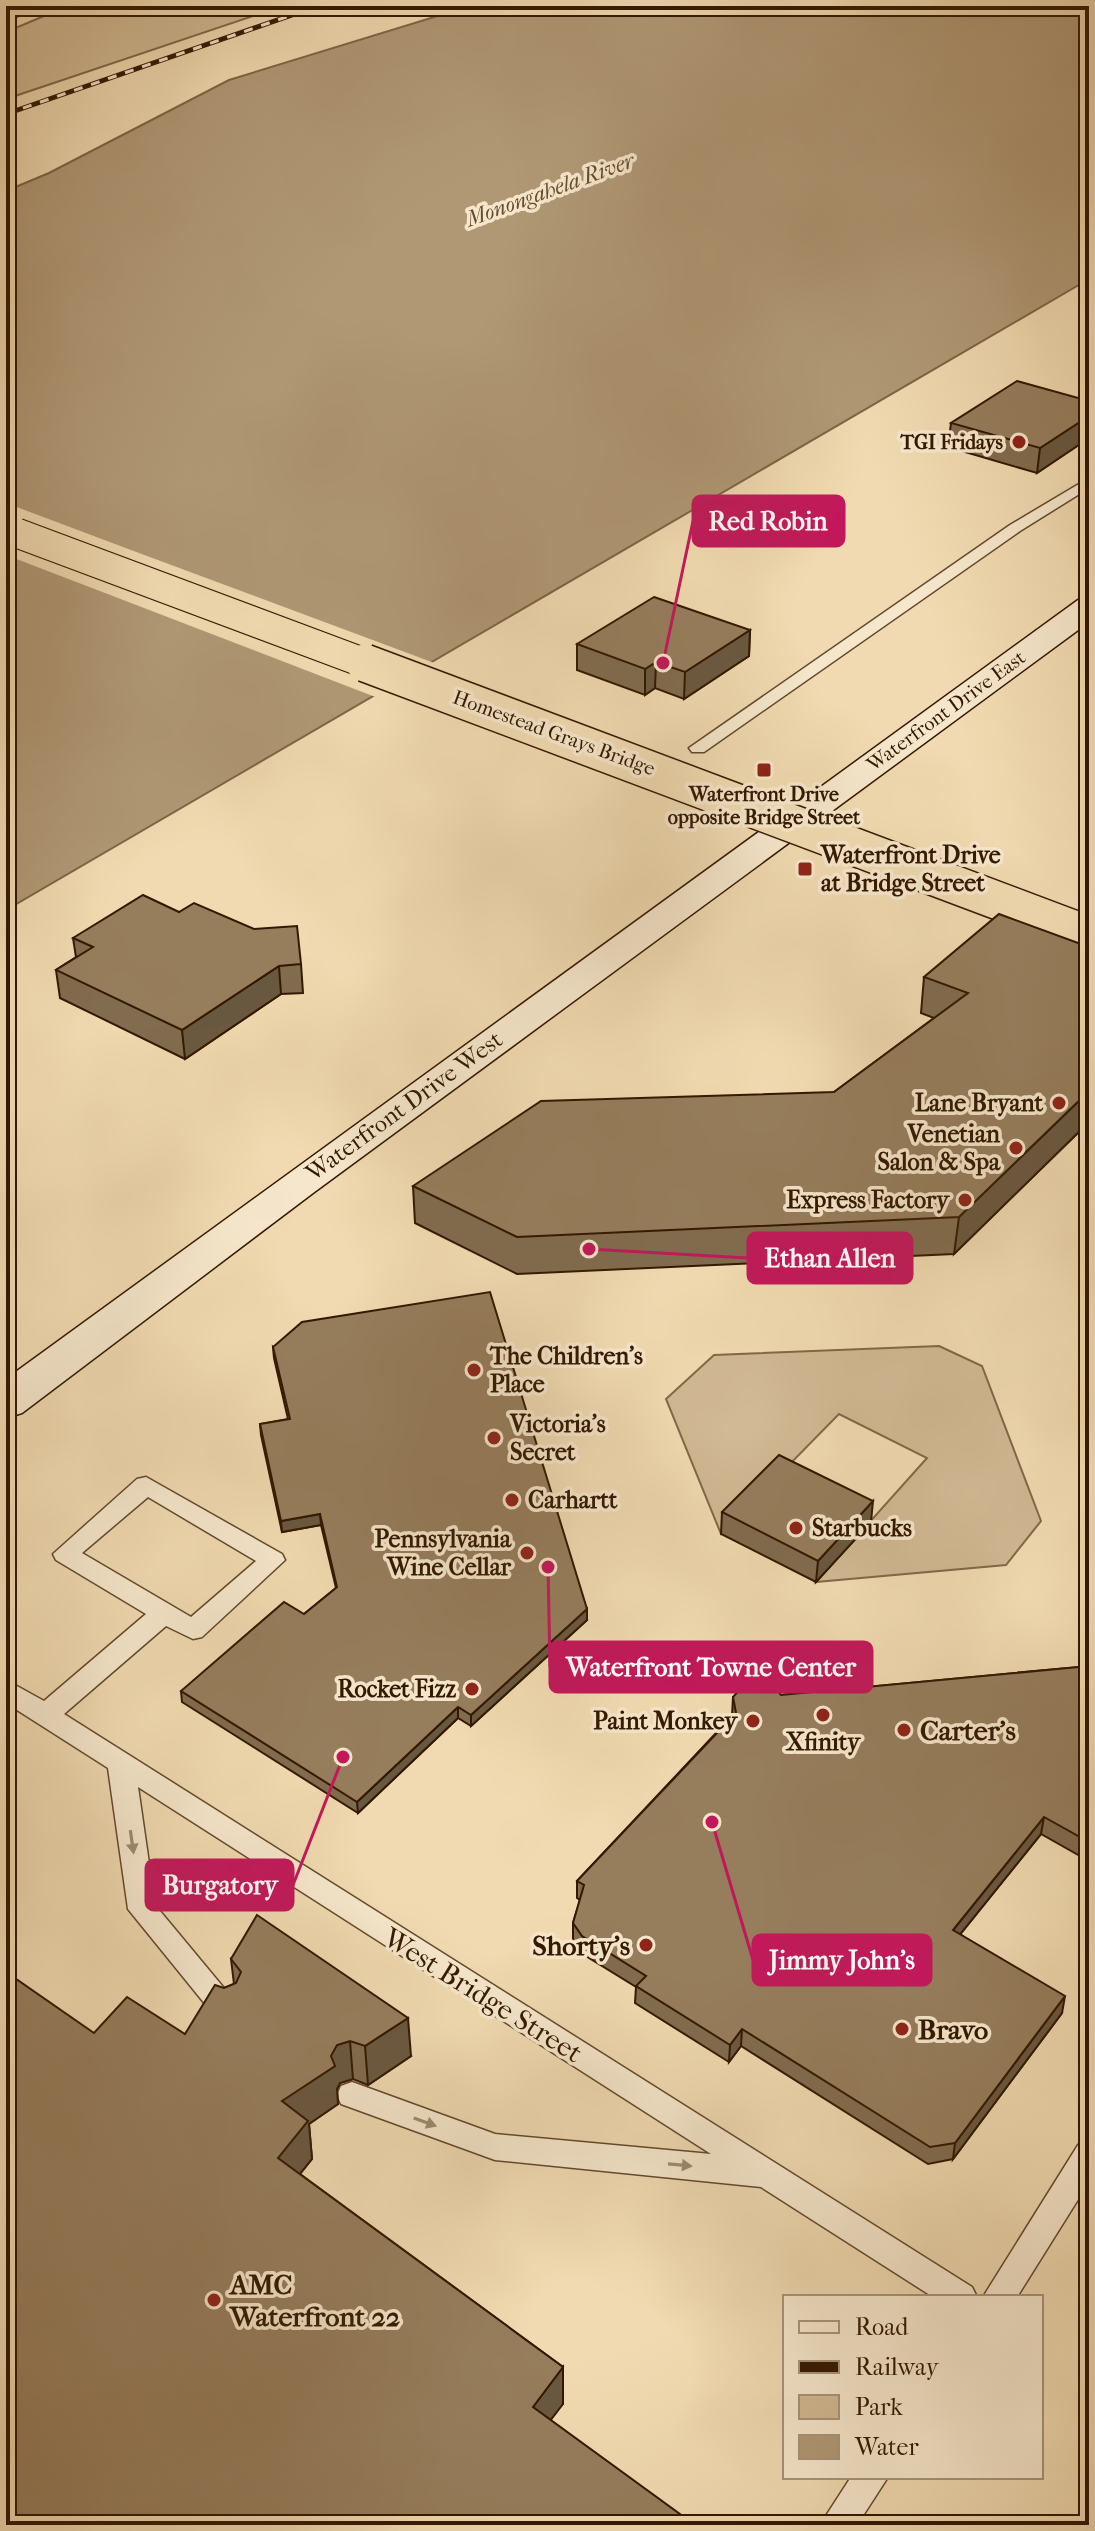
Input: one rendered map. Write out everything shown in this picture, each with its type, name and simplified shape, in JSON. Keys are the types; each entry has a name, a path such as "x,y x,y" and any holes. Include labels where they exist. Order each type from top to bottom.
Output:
{"main road":[{"name":"Homestead Grays Bridge","path":"17,533 1089,935"}],"street":[{"name":"Waterfront Drive East","path":"803,813 1089,607"},
{"name":"Waterfront Drive West","path":"6,1402 803,813"}],"lane":[{"path":"6,20 16,14 15,6"},
{"path":"1089,373 1089,384"},
{"path":"698,748 1015,528 1089,482"},
{"path":"146,1485 273,1560 193,1630 164,1613 65,1554 146,1485"},
{"path":"45,1715 164,1613"},
{"name":"West Bridge Street","path":"6,1690 958,2295"},
{"path":"121,1764 142,1909 228,2011"},
{"path":"352,2095 495,2147 764,2173"},
{"path":"1000,2295 1089,2155"},
{"path":"837,2525 870,2479"}],"green space":[{"path":"79,6 283,6 6,99 6,32"},
{"path":"939,1346 982,1366 1041,1521 1006,1565 816,1582 927,1458 839,1414 721,1534 666,1399 714,1355"}],"water":[{"name":"Monongahela River","path":"470,6 1089,6 1089,279 6,910 6,191 49,173 229,80"}],"pier":[{"path":"6,503 437,664 378,698 6,555"}],"building":[{"path":"1017,381 1089,401 1089,416 1040,448 951,423"},
{"path":"654,597 750,630 685,672 656,662 645,669 577,644"},
{"path":"143,895 179,912 194,903 254,929 297,926 301,964 279,966 182,1030 56,970 93,947 73,938"},
{"path":"999,914 1089,947 1089,1091 959,1217 517,1237 413,1186 541,1101 834,1092 968,993 924,977"},
{"path":"490,1292 587,1609 471,1715 458,1707 357,1802 181,1691 284,1602 304,1614 337,1587 320,1514 281,1521 260,1424 290,1419 273,1347 302,1322"},
{"name":"Starbucks","path":"779,1455 873,1501 818,1561 722,1512"},
{"path":"1089,1666 1089,1842 1044,1817 953,1930 1065,1996 955,2143 930,2147 742,2029 730,2045 636,1986 646,1976 582,1936 573,1923 584,1885 577,1881 736,1713 733,1697 743,1686 758,1683 774,1687 781,1695"},
{"name":"AMC Waterfront 22","path":"257,1915 408,2018 365,2046 350,2041 337,2045 331,2056 335,2066 282,2101 308,2121 278,2158 563,2367 533,2407 684,2517 678,2525 6,2525 6,1972 94,2033 127,1997 185,2034 215,1985 224,1988 236,1983 241,1972 231,1959"}],"railway":[{"path":"6,114 318,6"}],"place":[{"name":"TGI Fridays","path":"1019,442"},
{"name":"Red Robin","path":"663,663"},
{"name":"Waterfront Drive opposite Bridge Street","path":"764,770"},
{"name":"Waterfront Drive at Bridge Street","path":"805,869"},
{"name":"Lane Bryant","path":"1059,1103"},
{"name":"Venetian Salon & Spa","path":"1016,1148"},
{"name":"Express Factory","path":"965,1200"},
{"name":"Ethan Allen","path":"589,1249"},
{"name":"The Children's Place","path":"474,1370"},
{"name":"Victoria's Secret","path":"494,1438"},
{"name":"Carhartt","path":"512,1500"},
{"name":"Starbucks","path":"796,1528"},
{"name":"Pennsylvania Wine Cellar","path":"527,1553"},
{"name":"Waterfront Towne Center","path":"548,1567"},
{"name":"Rocket Fizz","path":"472,1689"},
{"name":"Xfinity","path":"823,1715"},
{"name":"Paint Monkey","path":"753,1721"},
{"name":"Carter's","path":"904,1730"},
{"name":"Burgatory","path":"343,1757"},
{"name":"Jimmy John's","path":"712,1822"},
{"name":"Shorty’s","path":"646,1945"},
{"name":"Bravo","path":"902,2029"},
{"name":"AMC Waterfront 22","path":"214,2300"}]}
